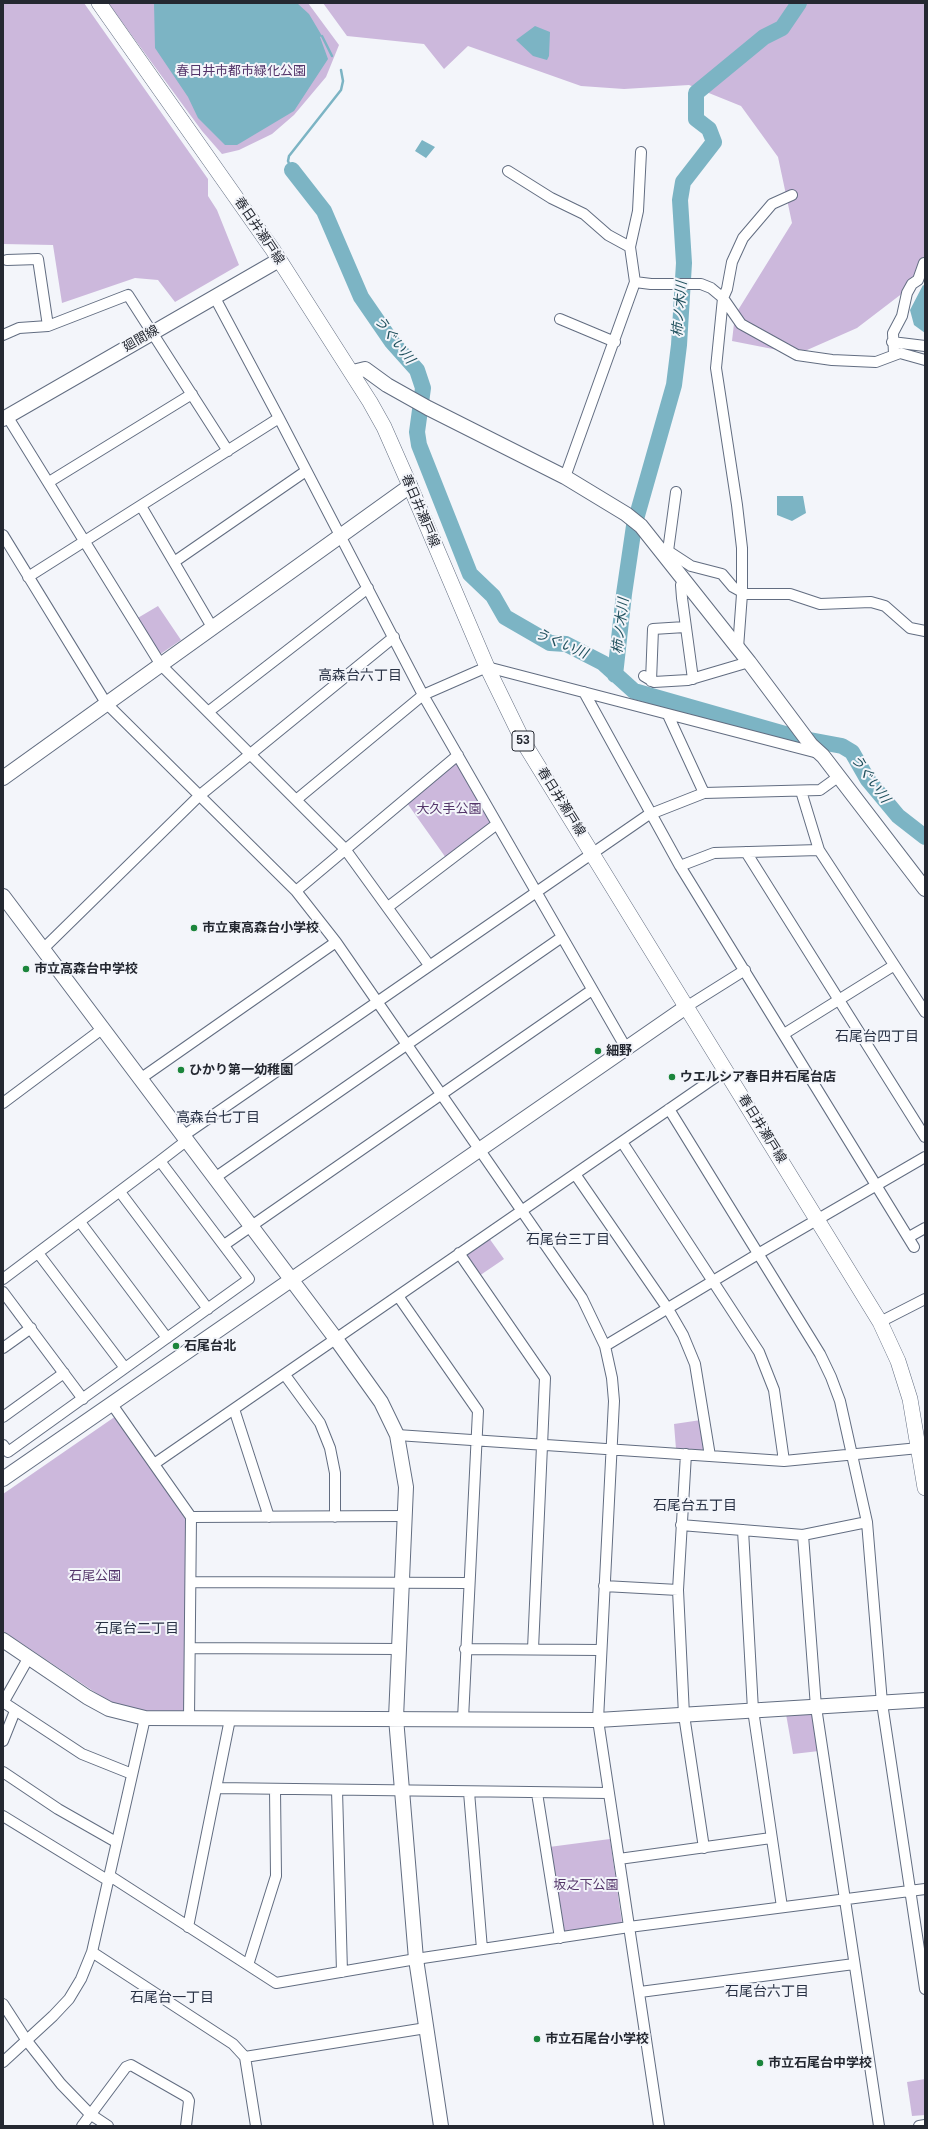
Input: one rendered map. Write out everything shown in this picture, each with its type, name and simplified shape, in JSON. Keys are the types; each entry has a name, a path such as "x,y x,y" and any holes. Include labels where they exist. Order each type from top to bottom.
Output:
{"main road":[{"name":"春日井瀬戸線","path":"99,3 278,260 353,372 384,427 487,667 524,743 880,1322 898,1361 908,1393 925,1488"}],"street":[{"path":"565,477 615,342 635,282 630,247 638,211 641,152"},
{"path":"508,171 551,198 584,214 608,235 630,247"},
{"path":"738,648 742,593 742,548 738,505 716,368 723,298 727,289 732,262 743,238 772,204 792,195"},
{"path":"7,260 38,259 48,326"},
{"name":"廻間線","path":"5,417 278,260"},
{"path":"894,354 892,342 893,333 904,312 907,293 912,284 918,280 924,263"},
{"path":"635,282 651,284 701,284 711,288 723,298 741,324 797,355 832,360 876,362 900,353 925,360"},
{"path":"3,335 19,328 48,326 128,295 228,450"},
{"path":"214,296 394,637 423,695 626,1048"},
{"path":"560,319 615,342"},
{"path":"892,342 925,346"},
{"path":"353,372 365,369 387,385 419,403 565,477 626,514 641,526 666,552 684,580 749,662 811,745 823,756 925,889"},
{"path":"49,482 192,394"},
{"path":"5,417 49,482 161,665 345,850 429,965"},
{"path":"28,577 279,418"},
{"path":"174,562 306,471"},
{"path":"3,778 212,627 341,537 410,486"},
{"path":"666,552 676,492"},
{"path":"141,506 212,627"},
{"path":"3,535 106,703 296,891 336,942 480,1150 521,1212 582,1298 605,1346 614,1401 600,1650 598,1720 659,2126"},
{"path":"666,552 691,566 722,574 733,587 742,593 790,594 820,604 871,602 885,606 910,628 925,631"},
{"path":"684,580 681,585 685,627 693,679"},
{"path":"208,712 368,588"},
{"path":"685,627 653,629 647,678 674,682 693,679 749,662"},
{"path":"43,949 199,796 394,637"},
{"path":"296,800 423,695 487,667 668,715 811,745"},
{"path":"584,692 680,866 911,1242 925,1228"},
{"path":"668,715 704,792"},
{"path":"296,891 458,755"},
{"path":"3,1279 120,1192 160,1161 184,1139 429,965 592,852 651,814 704,792 820,790 838,777"},
{"path":"801,791 819,850 893,966 925,1012"},
{"path":"388,907 497,824"},
{"path":"680,866 714,853 819,850"},
{"path":"746,852 925,1136"},
{"path":"3,896 184,1139 216,1177 251,1227 336,1339 381,1402 397,1435 406,1486 406,1516 396,1718 416,1959 441,2126"},
{"path":"216,1177 562,937"},
{"path":"140,1079 336,942"},
{"path":"784,1034 893,966"},
{"path":"3,1479 292,1281 626,1048 744,970"},
{"path":"224,1245 592,990"},
{"path":"3,1103 102,1029"},
{"path":"154,1464 726,1070"},
{"path":"669,1109 820,1354 840,1401 854,1454 867,1522 882,1703 925,1989"},
{"path":"622,1142 759,1352 774,1390 779,1416 784,1462"},
{"path":"605,1346 758,1254 925,1157"},
{"path":"3,1445 8,1452 249,1279 160,1161"},
{"path":"575,1174 668,1309 683,1335 695,1364 710,1456"},
{"path":"120,1192 208,1309"},
{"path":"80,1222 167,1338"},
{"path":"38,1253 125,1368"},
{"path":"459,1253 545,1378 533,1649"},
{"path":"3,1292 83,1399"},
{"path":"398,1296 478,1411 475,1440 468,1583 463,1719"},
{"path":"880,1322 925,1299"},
{"path":"3,1348 31,1328"},
{"path":"3,1417 64,1373"},
{"path":"285,1375 320,1423 330,1448 335,1473 336,1517"},
{"path":"112,1403 190,1516 191,1582 189,1718"},
{"path":"234,1409 269,1517"},
{"path":"397,1435 784,1462 919,1448"},
{"path":"686,1454 678,1590 684,1715 704,1848"},
{"path":"190,1516 406,1516"},
{"path":"681,1525 803,1535 867,1522"},
{"path":"743,1530 753,1710 782,1907"},
{"path":"803,1535 816,1707 879,2126"},
{"path":"191,1582 468,1583"},
{"path":"604,1586 678,1590"},
{"path":"3,1640 87,1697 109,1709 145,1718 598,1720 925,1700"},
{"path":"190,1648 399,1649"},
{"path":"465,1649 600,1650"},
{"path":"29,1657 3,1703 82,1754 132,1774"},
{"path":"3,1741 16,1711"},
{"path":"3,2062 27,2041 69,1999 81,1979 92,1952 145,1718"},
{"path":"188,1927 230,1719"},
{"path":"3,1772 58,1809 116,1842"},
{"path":"216,1788 275,1790 608,1793"},
{"path":"248,1965 276,1876 275,1790"},
{"path":"337,1790 342,1972"},
{"path":"470,1792 482,1949"},
{"path":"537,1793 560,1938"},
{"path":"3,1816 109,1878 276,1983 416,1959 629,1927 925,1890"},
{"path":"619,1860 771,1838"},
{"path":"92,1952 233,2044 245,2057 256,2126"},
{"path":"640,1992 854,1964"},
{"path":"3,2004 27,2041 61,2084 90,2114 108,2126"},
{"path":"245,2057 426,2028"},
{"path":"82,2126 126,2067 131,2065 187,2097 189,2101 186,2126"},
{"path":"919,2126 925,2125"}],"green space":[{"path":"3,3 84,3 208,179 208,196 217,210 239,265 175,302 158,280 135,278 62,303 53,245 3,244"},
{"name":"春日井市都市緑化公園","path":"108,3 308,3 339,45 326,77 294,115 272,134 239,150 222,154 202,131"},
{"path":"323,3 925,3 925,276 857,328 798,354 732,341 735,315 792,223 778,157 741,106 689,85 624,89 581,86 468,46 444,69 424,44 347,36"},
{"path":"158,606 181,640 159,655 136,619"},
{"name":"大久手公園","path":"455,763 459,764 491,820 490,823 446,858 407,803"},
{"path":"489,1238 504,1259 479,1276 465,1257 466,1254"},
{"name":"石尾公園","path":"116,1416 186,1520 185,1711 146,1711 118,1705 105,1699 3,1631 3,1494"},
{"path":"701,1420 705,1448 702,1451 676,1449 674,1424"},
{"path":"811,1712 814,1715 819,1751 793,1754 786,1714"},
{"name":"坂之下公園","path":"610,1839 622,1923 565,1933 562,1930 549,1847"},
{"path":"925,2079 925,2115 912,2116 907,2082"}],"water":[{"name":"春日井市都市緑化公園","path":"154,3 297,3 309,14 322,36 320,37 328,59 294,111 237,145 225,145 198,118 188,97 155,48"},
{"path":"535,26 550,32 549,56 547,60 533,56 516,40"},
{"path":"422,140 435,147 426,158 415,151"},
{"path":"923,285 925,286 925,333 914,325 910,310"},
{"path":"777,496 803,496 806,513 792,521 777,515"}],"waterway":[{"name":"柿ノ木川","path":"615,675 624,594 634,526 674,385 679,345 684,263 680,200 683,182 714,142 709,129 696,119 696,93 764,37 782,28 799,3"},
{"path":"322,36 332,56"},
{"path":"292,170 288,161 289,156 341,90 343,81 341,70"},
{"name":"うぐい川","path":"292,170 324,211 361,297 392,342 417,370 423,388 417,432 419,445 470,574 493,596 505,617 550,643 566,644 603,663 634,691 799,738 842,746 852,752 868,780 898,816 925,837"}],"place":[{"name":"市立東高森台小学校","path":"194,928"},
{"name":"市立高森台中学校","path":"26,969"},
{"name":"細野","path":"598,1051"},
{"name":"ひかり第一幼稚園","path":"181,1070"},
{"name":"ウエルシア春日井石尾台店","path":"672,1077"},
{"name":"石尾台北","path":"176,1346"},
{"name":"市立石尾台小学校","path":"537,2039"},
{"name":"市立石尾台中学校","path":"760,2063"}],"district":[{"name":"高森台六丁目","path":"360,676"},
{"name":"石尾台四丁目","path":"877,1037"},
{"name":"高森台七丁目","path":"218,1118"},
{"name":"石尾台三丁目","path":"568,1240"},
{"name":"石尾台五丁目","path":"695,1506"},
{"name":"石尾台二丁目","path":"137,1629"},
{"name":"石尾台六丁目","path":"767,1992"},
{"name":"石尾台一丁目","path":"172,1998"}]}
